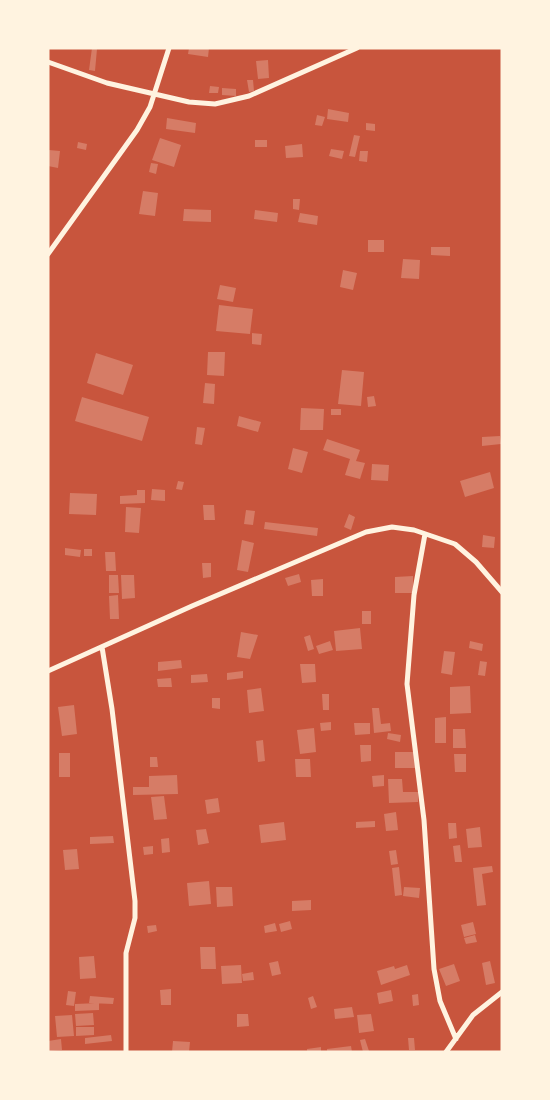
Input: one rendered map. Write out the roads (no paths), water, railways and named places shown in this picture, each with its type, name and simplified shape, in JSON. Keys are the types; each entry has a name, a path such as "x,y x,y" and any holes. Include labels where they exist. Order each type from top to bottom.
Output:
{"street":[{"path":"48,254 137,130 155,92 169,48"},
{"path":"48,62 107,83 215,104 249,96 357,48"},
{"path":"48,671 366,532 392,527 425,534 455,544 476,562 502,592"},
{"path":"425,534 416,585 407,684 417,750 435,976 440,1001 456,1040"},
{"path":"102,646 112,709 135,902 135,918 126,953 126,1052"},
{"path":"446,1052 473,1015 502,992"}]}
